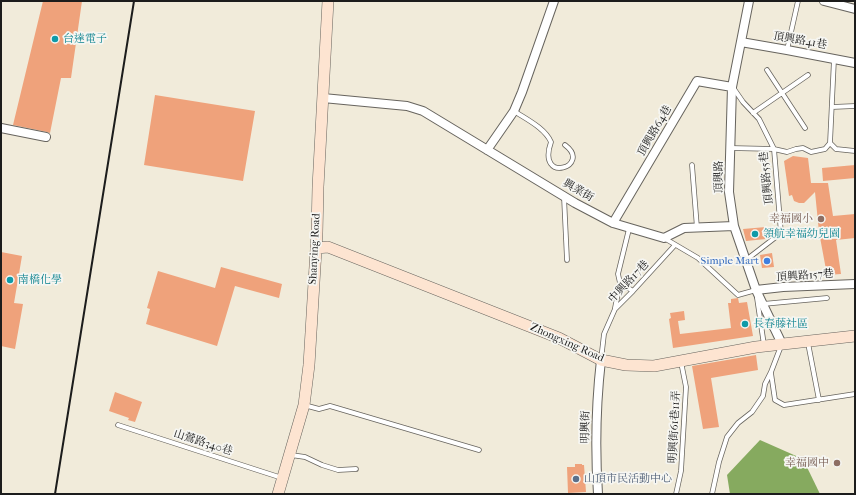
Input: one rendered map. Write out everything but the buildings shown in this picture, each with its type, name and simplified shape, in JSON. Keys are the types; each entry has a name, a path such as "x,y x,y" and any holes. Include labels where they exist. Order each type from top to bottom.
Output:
{"street":[{"name":"Shanying Road","path":"278,494 304,405 309,365 328,1"},
{"path":"488,150 514,111 554,1"},
{"name":"頂興路","path":"749,1 732,87 729,192 734,226 745,260 756,290 782,344"},
{"path":"824,1 845,4 855,9"},
{"name":"頂興路41巷","path":"741,42 855,64"},
{"name":"頂興路64巷","path":"613,223 697,81 732,87"},
{"name":"興業街","path":"323,98 407,106 423,111 574,203 613,223 664,238"},
{"path":"1,128 46,137"},
{"path":"664,238 684,228 734,226"},
{"name":"Zhongxing Road","path":"316,248 328,247 381,267 559,338 601,360 626,365 654,366 764,346 855,336"},
{"name":"頂興路157巷","path":"756,290 784,287 855,284"},
{"name":"明興街","path":"598,494 596,469 597,398 601,360"}],"lane":[{"path":"786,50 798,1"},
{"path":"730,148 774,149 787,152 803,148 811,152 825,149 830,143 834,59"},
{"path":"767,70 805,128"},
{"path":"753,113 808,74"},
{"name":"頂興路55巷","path":"732,87 758,119 774,149 781,232 745,260"},
{"path":"832,107 855,106"},
{"path":"514,111 549,136 552,142 548,150 548,159 553,166 557,168 564,168 573,160 574,156 565,145"},
{"path":"830,143 836,149 855,151"},
{"path":"692,165 697,228"},
{"path":"564,196 567,260"},
{"path":"615,309 620,283 618,274 629,228"},
{"path":"664,238 698,258 738,294 756,290 764,346"},
{"name":"中興路17巷","path":"601,360 604,334 615,309 634,291 675,245"},
{"path":"620,283 634,291"},
{"path":"763,304 827,298"},
{"path":"807,341 819,400"},
{"path":"712,494 719,462 727,437 738,423 752,412 763,396 765,384 782,344"},
{"name":"明興街61巷11弄","path":"676,494 681,471 686,387 681,361"},
{"path":"771,372 776,400 784,405 855,394"},
{"path":"304,405 319,409 330,406 479,450"},
{"name":"山鶯路340巷","path":"118,425 282,478"},
{"path":"289,454 305,457 322,465 338,470 356,469"}],"green space":[{"path":"760,440 803,459 820,494 730,494 727,475"}],"railway":[{"path":"55,494 134,1"}],"place":[{"name":"台達電子","path":"55,39"},
{"name":"幸福國小","path":"821,219"},
{"name":"領航幸福幼兒園","path":"755,234"},
{"name":"Simple Mart","path":"767,261"},
{"name":"南橋化學","path":"10,280"},
{"name":"長春藤社區","path":"745,324"},
{"name":"幸福國中","path":"837,463"},
{"name":"山頂市民活動中心","path":"576,479"}]}
